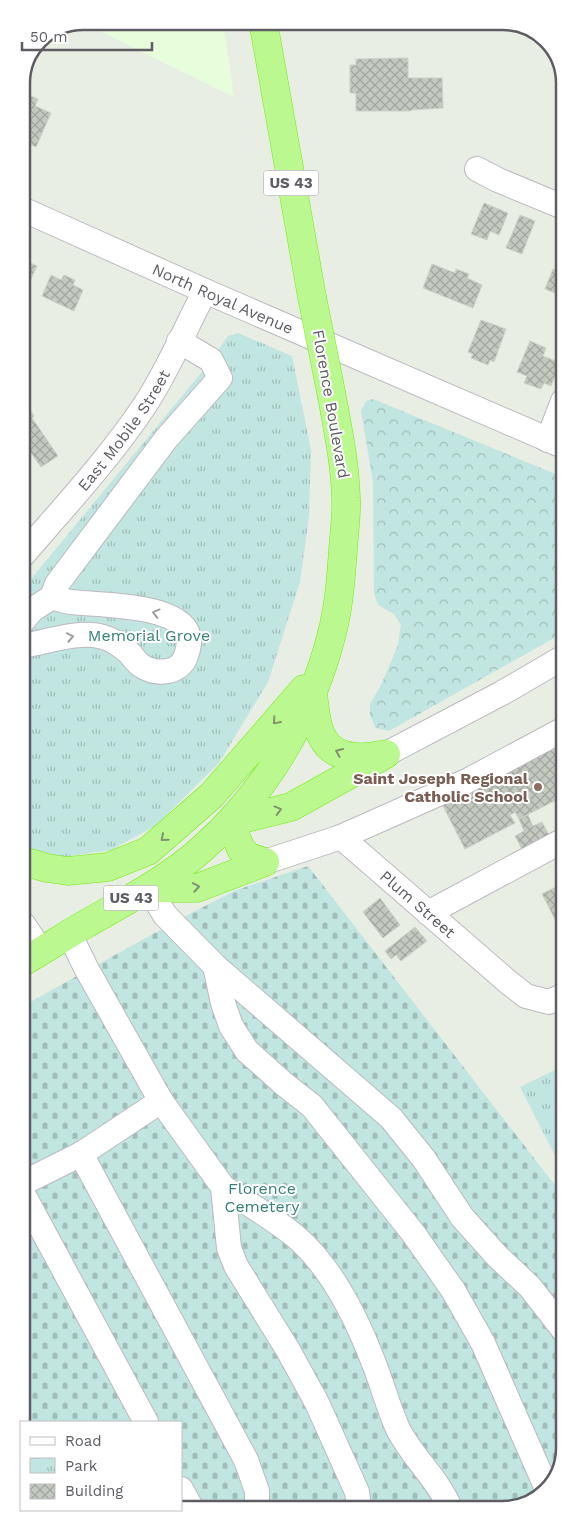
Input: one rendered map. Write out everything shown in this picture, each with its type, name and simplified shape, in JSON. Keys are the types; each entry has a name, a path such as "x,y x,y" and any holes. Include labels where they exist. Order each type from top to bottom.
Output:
{"highway":[{"name":"Florence Boulevard","path":"230,822 263,782 285,749 305,711 316,682 332,633 340,591 347,499 341,444 312,297 265,30"},
{"path":"316,682 316,721 320,734 329,748 343,755 355,757 386,754"},
{"path":"30,863 68,871 108,867 148,851 212,795 316,682"},
{"path":"265,862 249,857 241,849 230,822 291,807 386,754"},
{"name":"US 43","path":"32,956 148,888 204,848 230,822"},
{"path":"148,888 197,888 265,862"}],"street":[{"path":"477,169 498,180 556,204"},
{"name":"North Royal Avenue","path":"30,214 555,443"},
{"name":"East Mobile Street","path":"30,547 120,440 145,404 205,291"},
{"path":"30,612 52,597 57,584 166,438 220,378 211,360 179,342"},
{"path":"30,645 79,635 102,636 126,649 141,666 155,672 173,671 184,661 190,644 186,630 171,618 157,612 89,602 70,602 52,597"},
{"path":"386,754 502,693 556,662"},
{"path":"265,862 341,837 467,781 556,733"},
{"name":"Plum Street","path":"341,837 526,996 549,1002 556,999"},
{"path":"428,913 556,844"},
{"path":"148,888 165,915 215,966 391,1118 424,1158 462,1217 496,1256 530,1287 556,1320"},
{"path":"69,934 161,1101 223,1187 296,1236 319,1261 356,1324 373,1361 404,1440 446,1496 448,1501"},
{"path":"215,966 231,1026 247,1051 312,1106 413,1233 453,1290 483,1342 544,1482"},
{"path":"30,1180 81,1154 161,1101"},
{"path":"81,1154 246,1460 257,1491 257,1501"},
{"path":"223,1187 229,1248 236,1266 288,1350 317,1403 357,1492 358,1501"},
{"path":"30,1207 145,1421"}],"shaded area":[{"path":"97,30 224,30 234,97"}],"green space":[{"name":"Memorial Grove","path":"238,333 292,356 311,450 309,516 300,582 268,682 219,763 155,826 111,850 63,857 30,848 30,580 201,373 228,336"},
{"path":"373,399 556,474 556,637 389,731 376,728 370,716 370,704 381,685 398,645 401,625 394,614 378,605 374,593 373,482 361,411 366,401"},
{"name":"Florence Cemetery","path":"308,866 556,1187 555,1459 551,1472 541,1486 524,1497 510,1501 182,1501 182,1421 30,1421 30,1002 234,891"},
{"path":"556,1069 556,1157 520,1087"}],"building":[{"path":"408,58 408,78 442,78 443,108 411,111 356,111 356,93 350,93 350,65 356,65 356,59"},
{"path":"30,96 38,99 35,106 51,113 36,147 30,144"},
{"path":"484,203 508,213 499,235 490,231 487,240 471,234"},
{"path":"520,215 535,221 522,254 506,248"},
{"path":"30,263 37,266 30,281"},
{"path":"432,264 455,273 456,269 469,274 467,278 482,285 473,308 423,288"},
{"path":"553,269 556,270 556,293 545,289"},
{"path":"51,275 61,280 64,275 75,280 73,285 83,290 74,311 42,296"},
{"path":"481,320 506,329 494,362 490,360 488,365 471,358 473,354 468,352"},
{"path":"530,341 546,348 543,356 556,361 556,373 551,386 544,383 541,389 524,383 527,376 517,372"},
{"path":"30,410 34,416 32,418 58,456 41,467 30,451"},
{"path":"556,746 556,800 519,819 515,812 510,815 515,823 465,849 442,804"},
{"path":"528,815 533,826 542,822 549,835 522,849 515,836 524,831 519,819"},
{"path":"556,887 556,921 542,894"},
{"path":"380,898 400,925 383,938 363,912"},
{"path":"415,927 427,941 401,961 396,955 391,959 385,951"}],"place":[{"name":"Saint Joseph Regional Catholic School","path":"538,787"}]}
